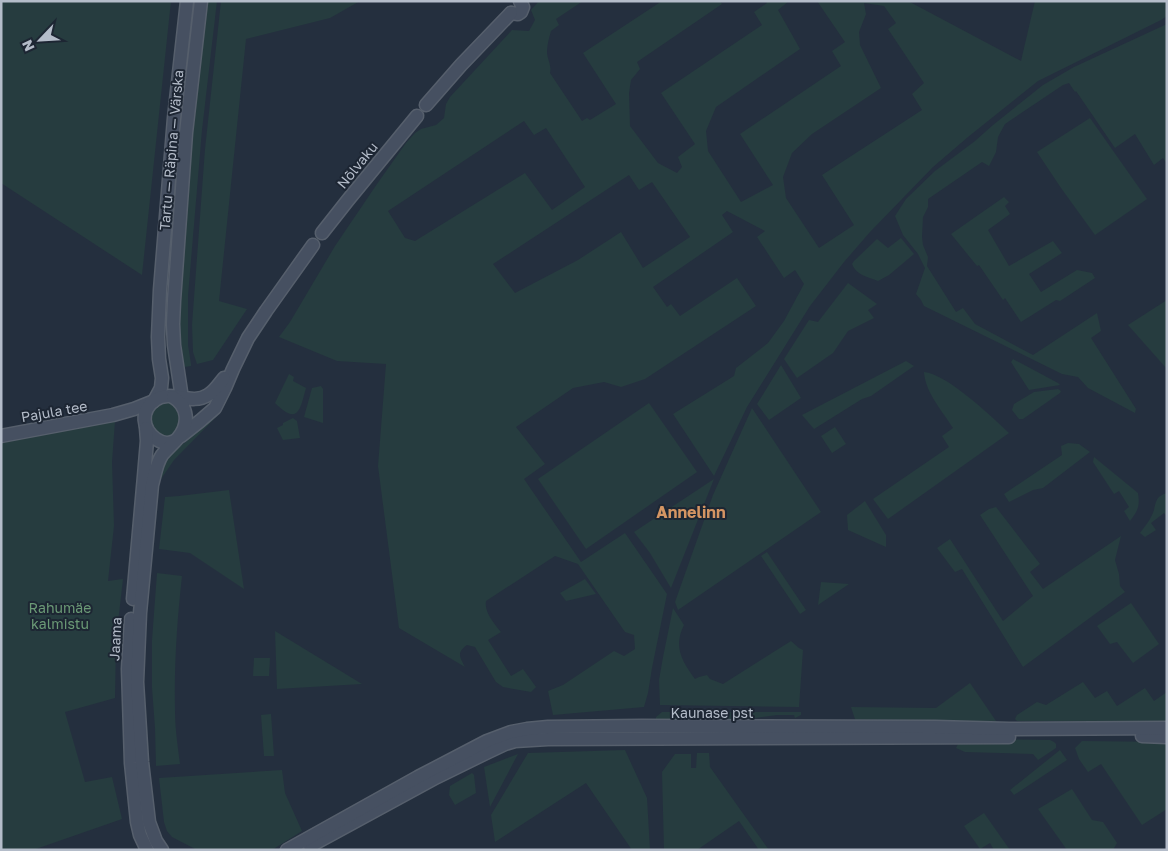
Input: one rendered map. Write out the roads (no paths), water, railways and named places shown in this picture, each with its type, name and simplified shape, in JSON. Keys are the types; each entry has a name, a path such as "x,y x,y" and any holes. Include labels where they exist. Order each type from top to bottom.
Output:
{"street":[{"name":"Tartu — Räpina — Värska","path":"154,401 161,388 162,378 158,337 160,294 174,118 187,1"},
{"name":"Tartu — Räpina — Värska","path":"179,400 174,345 174,301 186,134 201,1"},
{"name":"Nõlvaku","path":"177,439 215,408 248,338 313,245 311,241 312,235 318,232 322,233 417,116 414,110 416,106 422,103 426,105 512,7 518,14 522,12 523,7 520,1"},
{"name":"Nõlvaku","path":"179,400 200,399 207,396 213,392 232,369"},
{"path":"168,396 179,400 185,411 186,422 177,439 167,443 161,442 132,417 113,415 168,396"},
{"path":"146,428 144,419 146,410 154,401"},
{"name":"Pajula tee","path":"1,436 113,415"},
{"name":"Jaama","path":"146,428 146,459 131,611 128,669 131,763 137,822 146,850"},
{"name":"Jaama","path":"162,850 156,841 149,822 142,762 137,682 140,613 152,485 157,464 163,454 177,439"},
{"name":"Kaunase pst","path":"288,850 486,741 511,732 527,729 642,726 1009,729 1167,728"},
{"name":"Kaunase pst","path":"303,850 452,770 515,741 604,738 1167,737"}],"district":[{"name":"Annelinn","path":"691,512"}],"park label":[{"name":"Rahumäe kalmistu","path":"60,616"}]}
